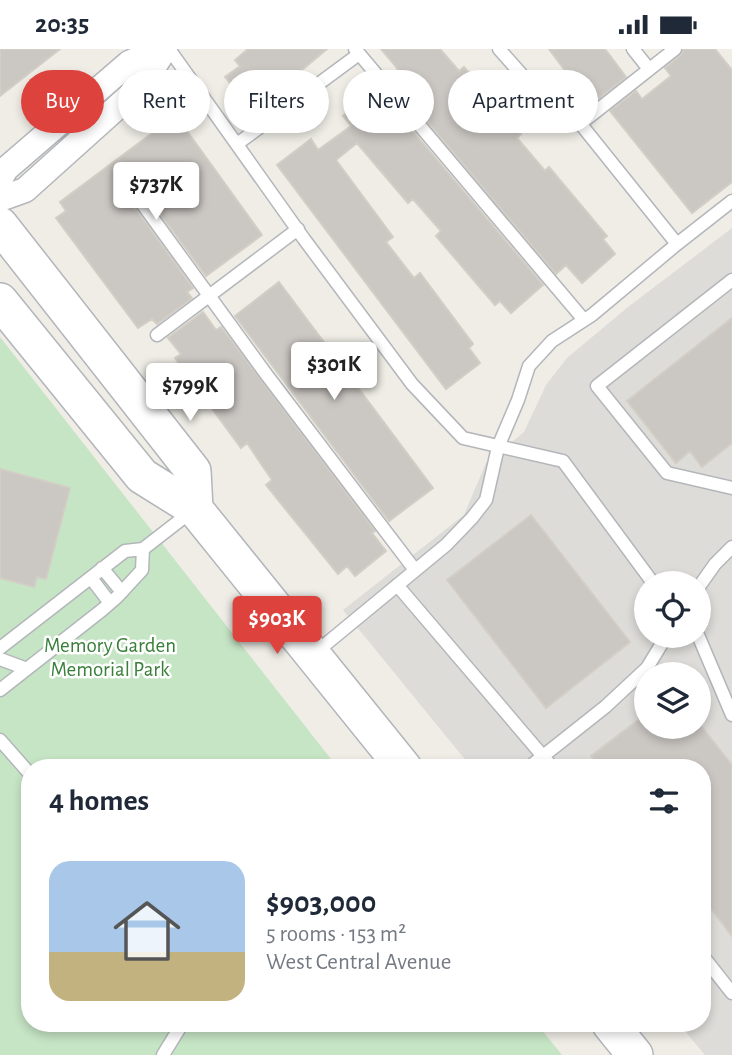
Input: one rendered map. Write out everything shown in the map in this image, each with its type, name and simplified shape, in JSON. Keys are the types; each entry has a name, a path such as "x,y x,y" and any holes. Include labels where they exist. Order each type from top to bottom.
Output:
{"main road":[{"path":"0,225 192,471 195,509"},
{"path":"0,301 142,475 195,509 397,759"},
{"path":"616,1032 635,1055"}],"street":[{"path":"0,179 6,169 129,63 165,49"},
{"path":"0,199 25,190 143,84 165,49"}],"lane":[{"path":"165,49 237,143 412,384 463,438 563,461 644,571"},
{"path":"499,49 518,70"},
{"path":"633,49 649,69"},
{"path":"598,110 675,49"},
{"path":"237,143 357,51 584,320"},
{"path":"587,133 677,244"},
{"path":"312,655 446,545 486,500 498,447 529,366 552,341 584,320 732,201"},
{"path":"141,202 266,374 415,570"},
{"path":"157,335 298,229"},
{"path":"732,280 597,386 667,473 732,488"},
{"path":"0,648 125,551 143,549 195,509"},
{"path":"710,571 732,547"},
{"path":"0,689 122,592 142,570 143,549"},
{"path":"102,568 122,592"},
{"path":"91,578 110,603"},
{"path":"397,585 546,759"},
{"path":"539,759 647,668 659,648"},
{"path":"704,648 732,715"},
{"path":"0,659 27,669"},
{"path":"0,740 21,764"},
{"path":"711,966 732,993"},
{"path":"163,1055 177,1032"}],"shaded area":[{"path":"732,228 732,1055 705,1055 686,1032 711,1032 711,759 465,759 343,610 464,515 486,463 524,432 546,385 567,358 628,307"}],"green space":[{"name":"Memory Garden Memorial Park","path":"0,337 331,759 21,759 21,1032 543,1032 562,1055 0,1055"}],"building":[{"path":"0,49 60,49 33,70 21,70 21,80 0,96"},
{"path":"248,49 327,49 302,70 235,70 240,66 235,60"},
{"path":"381,49 440,49 458,70 448,70 448,133 520,133 517,138 545,171 549,167 607,236 603,239 615,254 582,283 566,265 556,274 434,129 434,70 398,69"},
{"path":"549,49 605,49 626,77 599,98 598,70 565,70"},
{"path":"684,49 715,49 732,70 732,182 692,213 610,111 636,91 642,99 671,76 665,68 681,55"},
{"path":"343,132 414,133 543,285 511,313 500,301 495,305 436,236 441,231 413,199 408,203 357,143 336,160 393,237 386,242 414,278 420,273 473,344 469,348 480,363 446,389 277,165 311,139 318,150"},
{"path":"152,133 188,133 262,235 206,276 148,197 141,193 135,195 132,202 134,207 193,288 187,292 192,298 157,324 152,319 138,328 56,218 66,211 60,202"},
{"path":"279,282 433,488 389,521 235,316"},
{"path":"203,312 216,330 221,327 375,531 372,533 386,551 355,576 347,566 338,574 266,485 272,480 247,443 241,448 175,358 181,354 168,338"},
{"path":"732,318 732,443 702,467 690,451 676,463 627,401"},
{"path":"0,469 70,488 46,579 37,577 34,587 0,578"},
{"path":"531,515 630,642 546,708 447,580"},
{"path":"634,723 634,739 711,739 732,765 732,936 711,909 711,759 594,759 591,756"}]}
